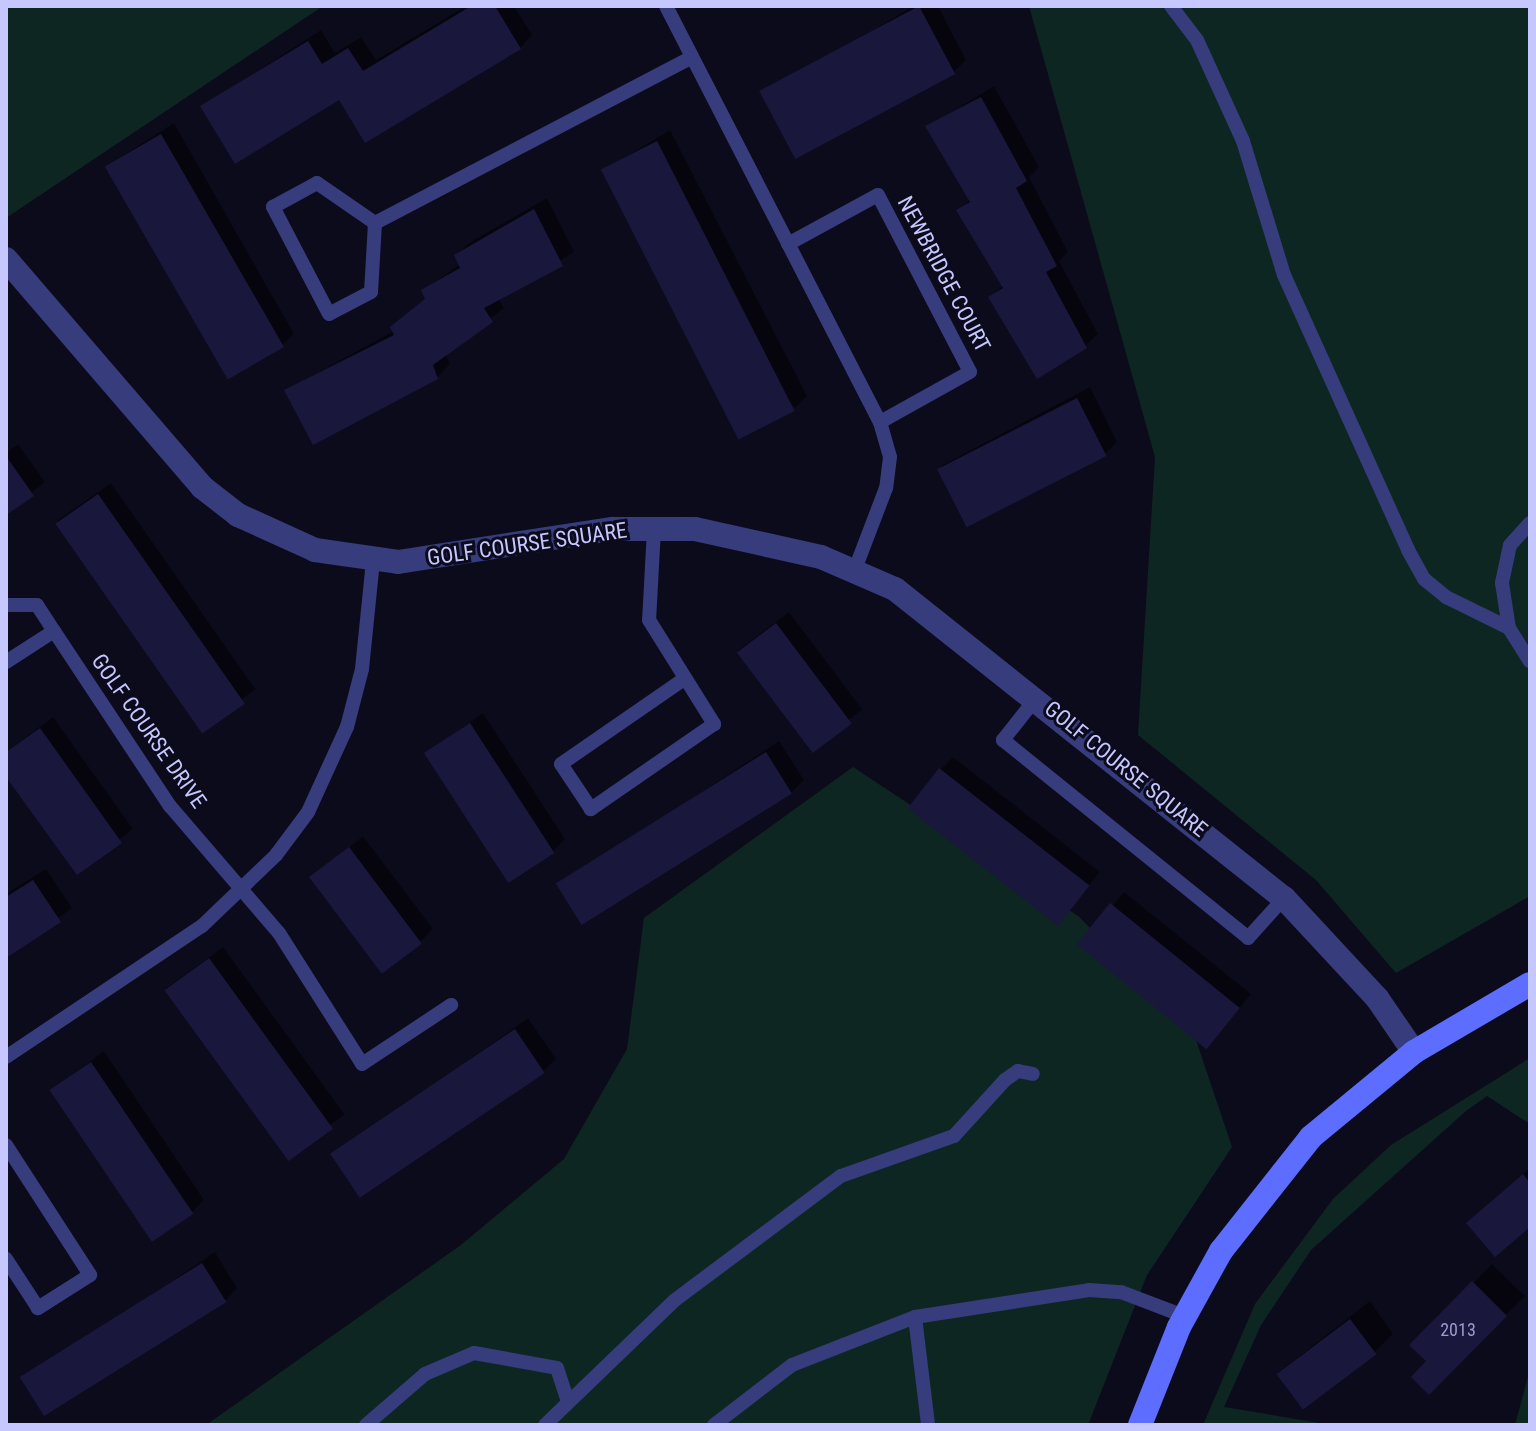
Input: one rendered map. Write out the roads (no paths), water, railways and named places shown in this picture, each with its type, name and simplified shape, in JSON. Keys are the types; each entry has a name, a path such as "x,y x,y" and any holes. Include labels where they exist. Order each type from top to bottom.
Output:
{"street":[{"name":"GOLF COURSE SQUARE","path":"6,259 202,487 271,534 373,561 654,529 748,536 855,569 935,615 1284,898 1377,998 1414,1052"},
{"path":"1140,1425 1184,1316 1234,1233 1311,1137 1414,1052 1530,984"}],"lane":[{"path":"666,6 880,422 890,457 886,488 855,569"},
{"path":"1171,6 1197,40 1243,141 1284,275 1408,550 1424,579 1446,597 1509,628"},
{"path":"375,223 691,58"},
{"path":"317,183 375,223 371,292 329,314 273,207 317,183"},
{"name":"NEWBRIDGE COURT","path":"788,244 878,195 970,372 880,422"},
{"path":"1530,523 1503,565 1509,628 1530,661"},
{"path":"654,529 645,603 684,679 714,724 591,809 561,764 684,679"},
{"path":"6,1057 158,958 245,889 308,812 347,727 362,669 373,561"},
{"name":"GOLF COURSE DRIVE","path":"6,605 37,605 170,806 245,889 362,1064 451,1005"},
{"path":"6,662 54,631"},
{"path":"1037,696 1003,740 1248,938 1284,898"},
{"path":"545,1425 567,1399 675,1300 841,1176 954,1136 1005,1080 1018,1071 1033,1074"},
{"path":"6,1145 90,1275 38,1308 6,1259"},
{"path":"714,1425 804,1358 915,1317 1089,1290 1121,1292 1184,1316"},
{"path":"915,1317 928,1425"},
{"path":"366,1425 425,1374 474,1353 557,1368 567,1399"}]}
